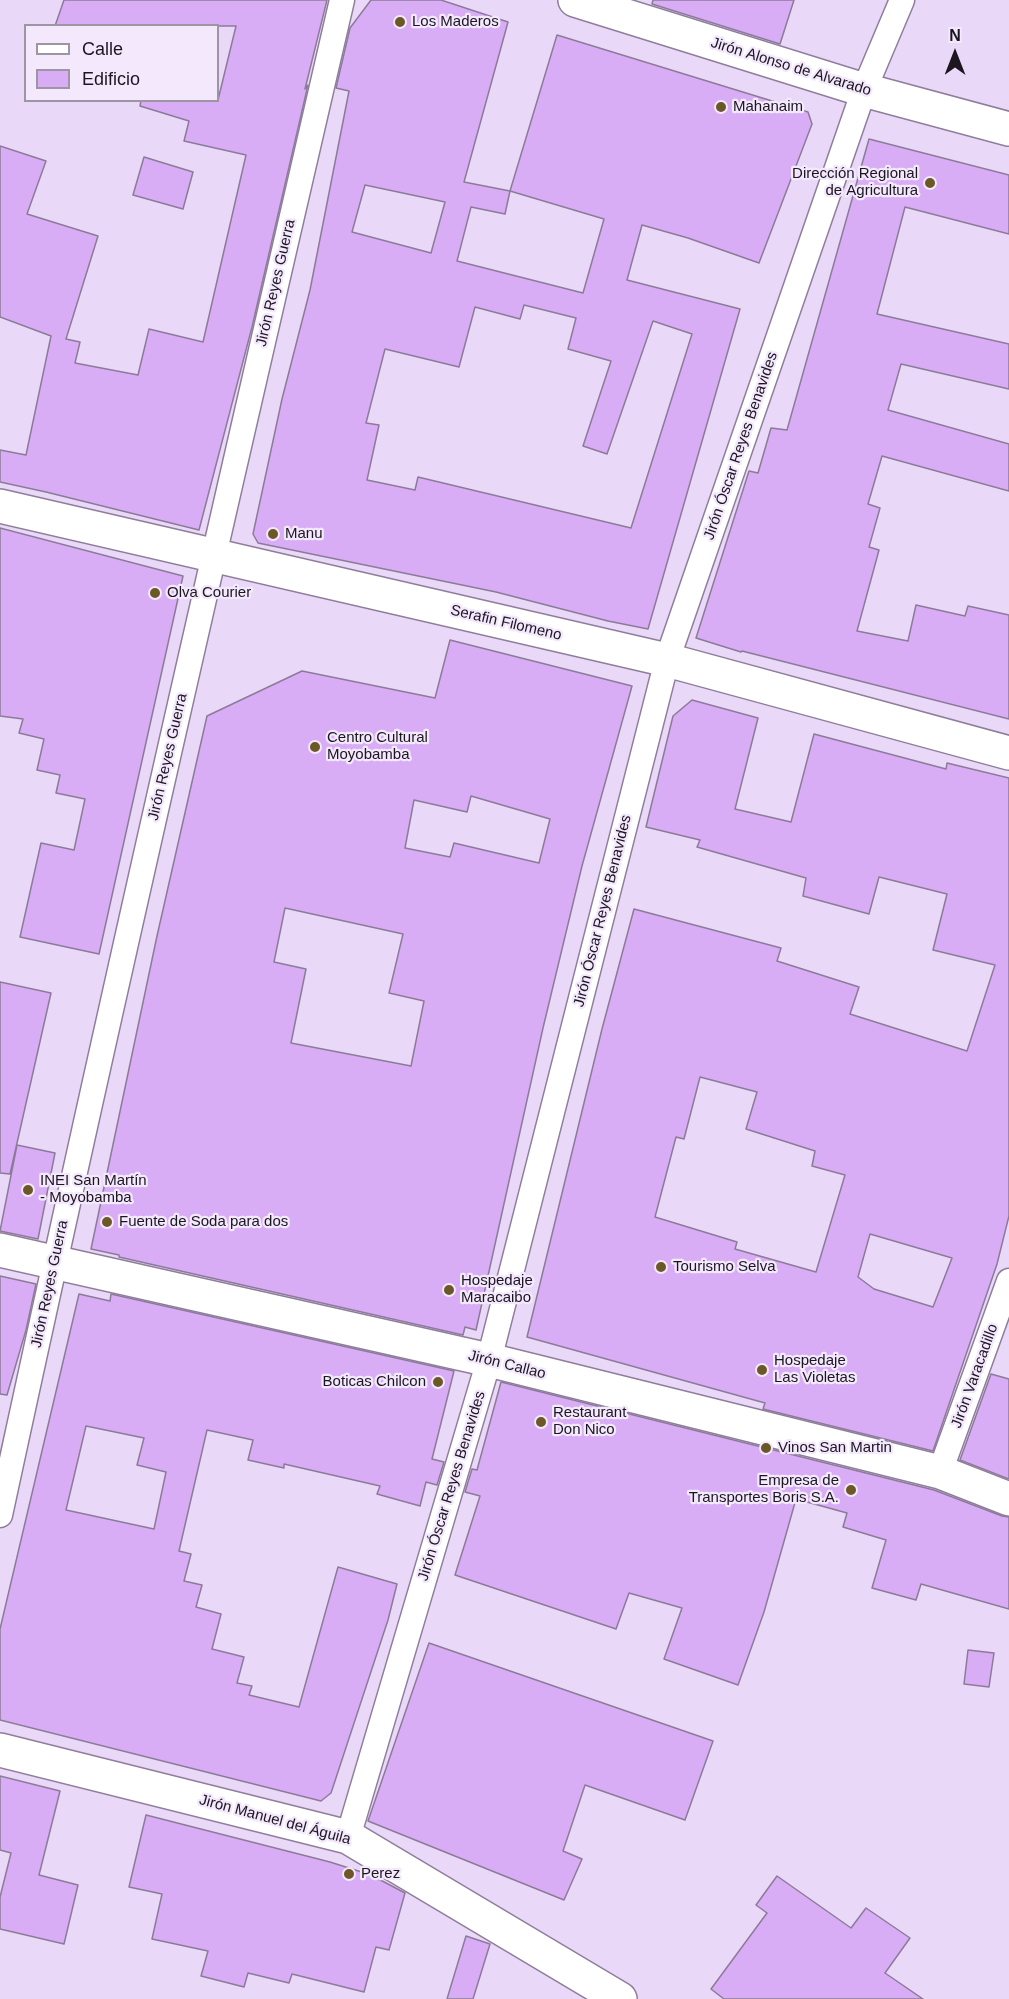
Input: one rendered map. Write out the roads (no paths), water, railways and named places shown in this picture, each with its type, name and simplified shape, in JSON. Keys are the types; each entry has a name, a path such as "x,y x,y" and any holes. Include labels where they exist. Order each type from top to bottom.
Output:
{"street":[{"name":"Jirón Reyes Guerra","path":"0,1515 54,1262 342,0"},
{"name":"Jirón Alonso de Alvarado","path":"575,0 864,90 1009,129"},
{"name":"Jirón Óscar Reyes Benavides","path":"348,1837 489,1360 667,660 864,90 902,0"},
{"name":"Serafin Filomeno","path":"0,506 667,660 1009,753"},
{"name":"Jirón Callao","path":"0,1250 489,1360 940,1472 1009,1498"},
{"name":"Jirón Varacadillo","path":"940,1472 1009,1281"},
{"name":"Jirón Manuel del Águila","path":"0,1750 348,1837 620,1999"}],"place":[{"name":"Los Maderos","path":"400,22"},
{"name":"Mahanaim","path":"721,107"},
{"name":"Dirección Regional de Agricultura","path":"930,183"},
{"name":"Manu","path":"273,534"},
{"name":"Olva Courier","path":"155,593"},
{"name":"Centro Cultural Moyobamba","path":"315,747"},
{"name":"INEI San Martín - Moyobamba","path":"28,1190"},
{"name":"Fuente de Soda para dos","path":"107,1222"},
{"name":"Tourismo Selva","path":"661,1267"},
{"name":"Hospedaje Maracaibo","path":"449,1290"},
{"name":"Hospedaje Las Violetas","path":"762,1370"},
{"name":"Boticas Chilcon","path":"438,1382"},
{"name":"Restaurant Don Nico","path":"541,1422"},
{"name":"Vinos San Martin","path":"766,1448"},
{"name":"Empresa de Transportes Boris S.A.","path":"851,1490"},
{"name":"Perez","path":"349,1874"}]}
